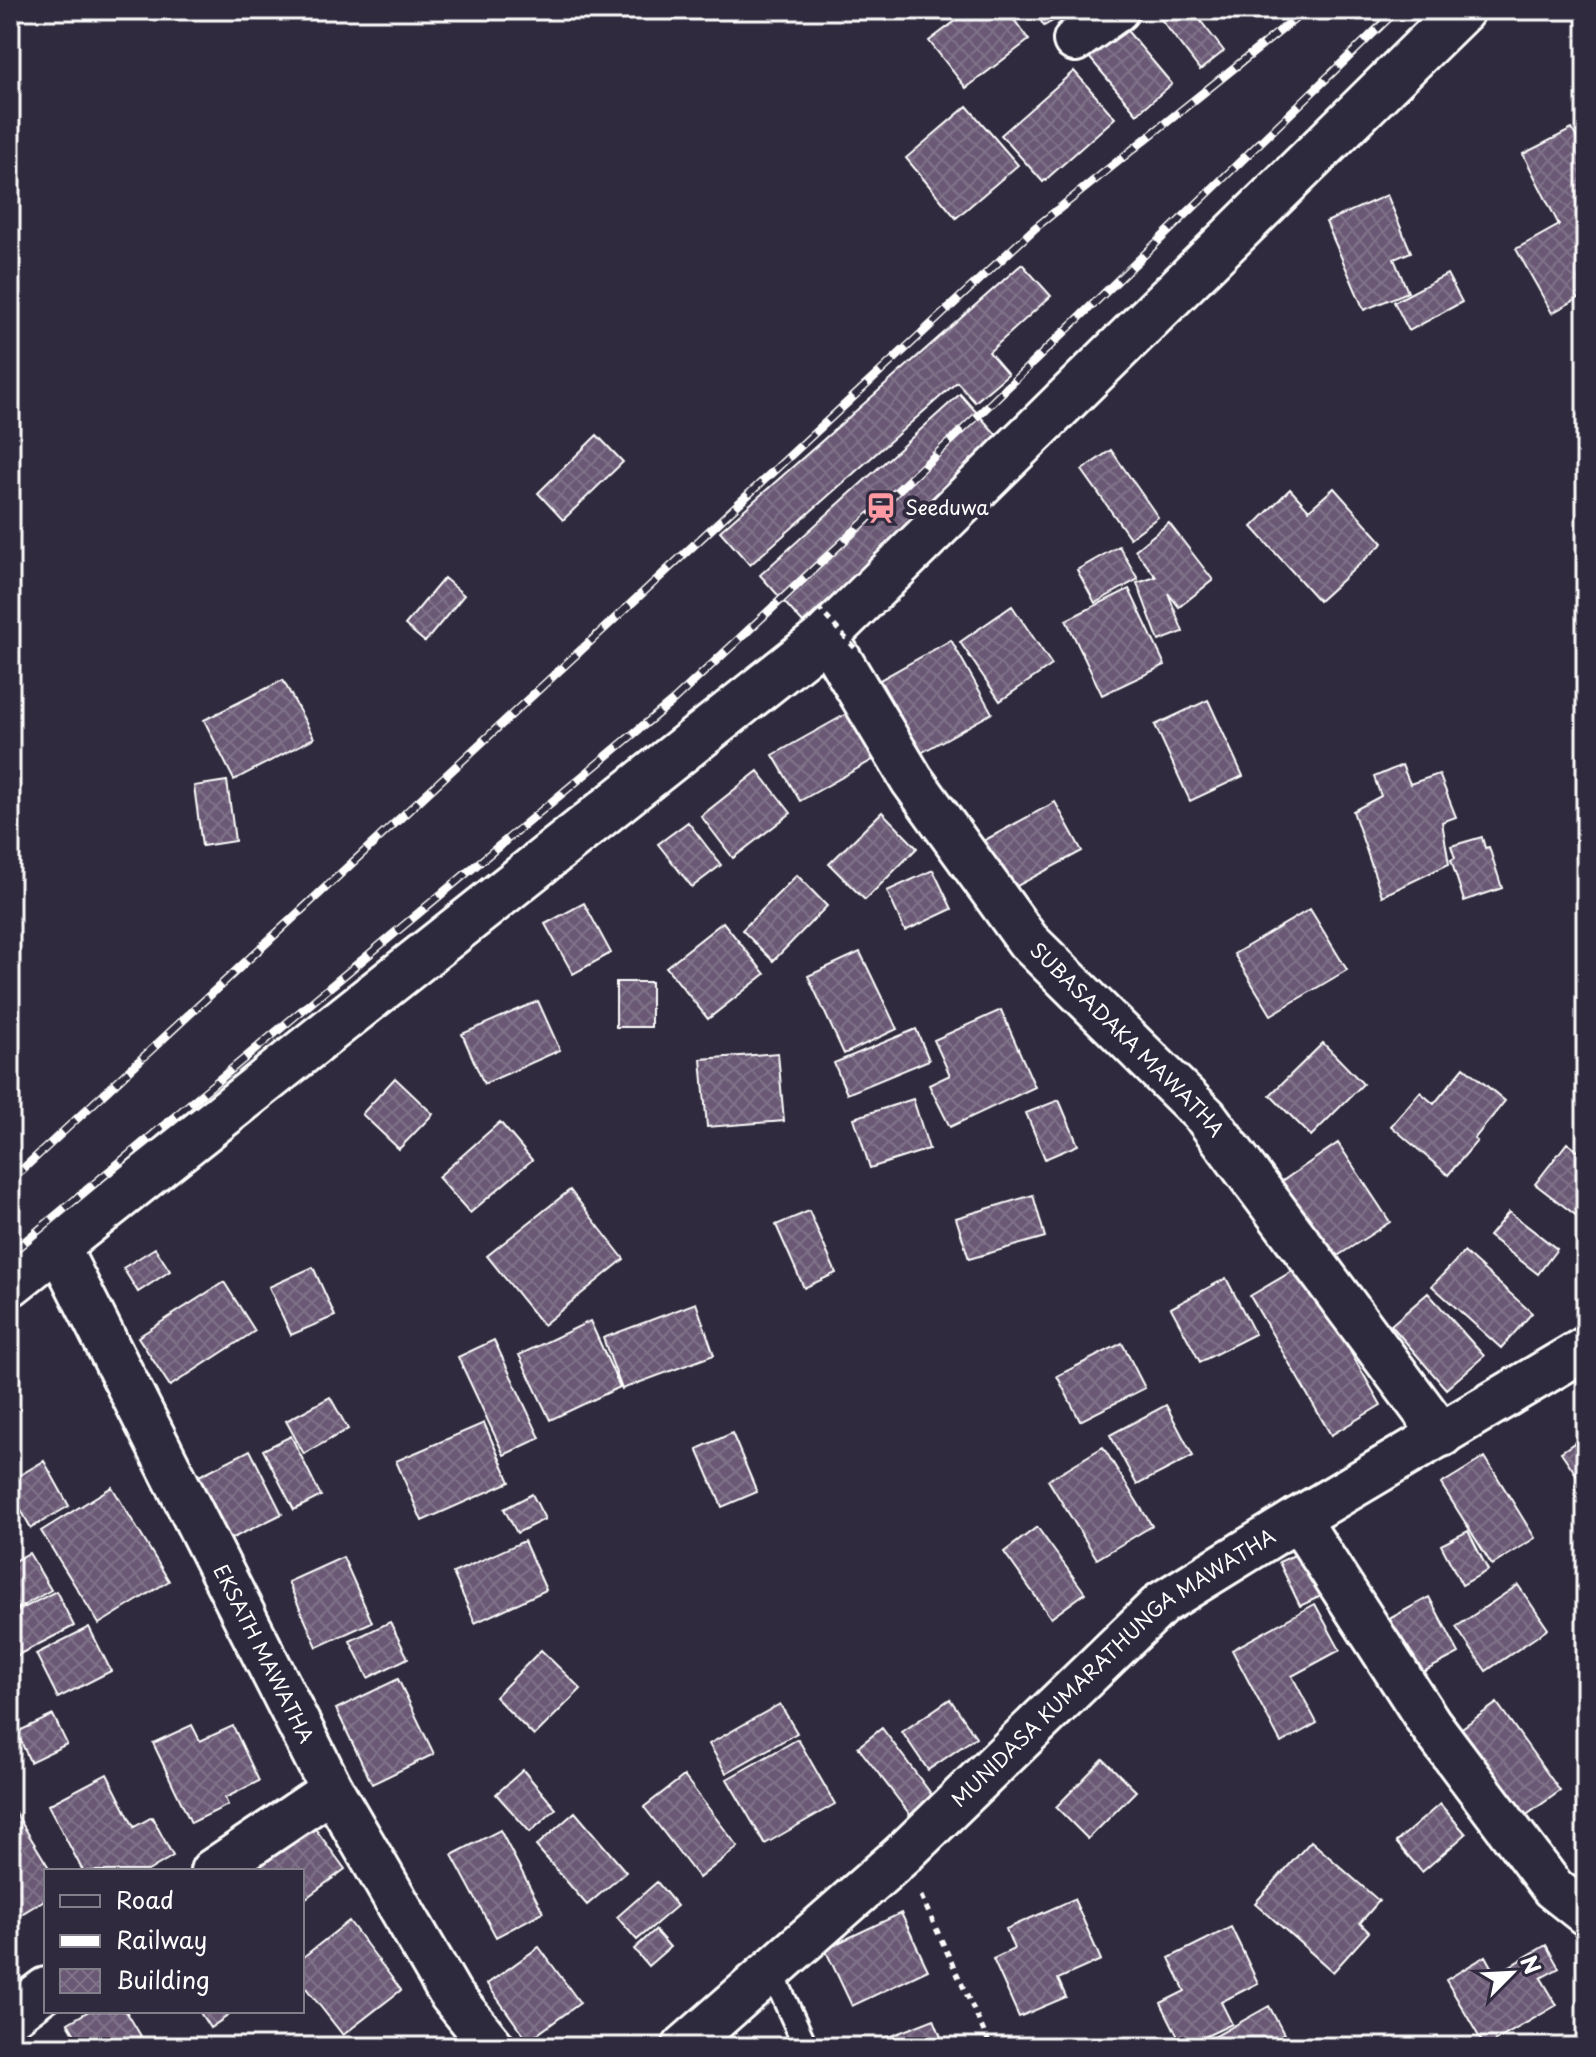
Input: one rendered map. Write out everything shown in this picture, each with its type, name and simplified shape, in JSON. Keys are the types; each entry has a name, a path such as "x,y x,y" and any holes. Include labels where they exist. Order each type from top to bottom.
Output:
{"street":[{"path":"1075,40 1117,10"},
{"path":"10,1284 833,631 1462,10"},
{"name":"SUBASADAKA MAWATHA","path":"833,631 912,780 1028,941 1206,1117 1442,1435"},
{"name":"EKSATH MAWATHA","path":"57,1245 332,1790 451,1995 493,2047"},
{"name":"MUNIDASA KUMARATHUNGA MAWATHA","path":"684,2047 902,1855 1162,1603 1586,1348"},
{"path":"1298,1519 1430,1724 1553,1888 1586,1914"},
{"path":"215,1869 332,1790"},
{"path":"10,2016 44,1990"}],"lane":[{"path":"771,1970 806,2047"}],"path":[{"path":"902,1855 991,2047"}],"building":[{"path":"970,10 1007,10 1029,40 966,88 929,41"},
{"path":"1034,10 1072,10 1044,26"},
{"path":"1170,10 1192,10 1224,51 1200,70 1160,18"},
{"path":"1119,21 1172,84 1137,114 1084,51"},
{"path":"1074,71 1115,118 1043,182 1001,135"},
{"path":"967,106 1018,165 956,218 906,158"},
{"path":"1572,129 1586,155 1586,294 1552,313 1516,249 1559,225 1523,154"},
{"path":"1387,195 1411,252 1394,259 1408,292 1364,310 1326,222"},
{"path":"1022,264 1051,296 989,352 1008,374 975,402 957,382 750,565 720,531"},
{"path":"1447,274 1462,302 1409,331 1394,302"},
{"name":"Seeduwa","path":"960,394 1003,442 803,623 760,575"},
{"path":"597,435 623,462 563,520 538,493"},
{"path":"1111,450 1158,517 1130,538 1082,470"},
{"path":"1334,488 1383,543 1319,601 1252,527 1290,489 1309,510"},
{"path":"1169,523 1213,580 1179,607 1168,593 1183,632 1159,641 1137,583 1156,577 1135,550"},
{"path":"1119,546 1138,579 1095,603 1077,570"},
{"path":"444,578 464,595 425,642 405,625"},
{"path":"1129,589 1165,665 1102,695 1066,620"},
{"path":"1012,606 1052,665 1000,701 960,642"},
{"path":"951,640 992,713 921,753 880,680"},
{"path":"283,680 314,738 234,780 204,720"},
{"path":"1208,700 1243,776 1190,801 1155,725"},
{"path":"857,708 883,754 800,801 773,755"},
{"path":"1402,765 1410,784 1439,774 1456,817 1442,822 1449,864 1382,896 1353,811 1381,796 1374,777"},
{"path":"758,771 791,813 733,858 701,816"},
{"path":"227,781 235,841 202,846 194,786"},
{"path":"1055,802 1082,851 1002,894 976,845"},
{"path":"882,812 917,848 865,900 829,864"},
{"path":"688,822 721,865 692,887 658,844"},
{"path":"1482,837 1485,848 1489,847 1502,888 1464,901 1451,860 1455,858 1451,846"},
{"path":"933,870 952,909 905,931 887,891"},
{"path":"797,875 827,906 773,961 742,930"},
{"path":"584,903 611,953 573,974 545,924"},
{"path":"1310,909 1347,970 1271,1015 1234,954"},
{"path":"723,922 765,974 708,1019 666,967"},
{"path":"860,952 897,1029 844,1054 808,976"},
{"path":"616,982 651,982 651,1027 616,1027"},
{"path":"538,1001 560,1050 484,1084 462,1034"},
{"path":"1001,1010 1035,1087 950,1127 929,1085 950,1075 934,1040"},
{"path":"916,1029 929,1060 847,1094 834,1063"},
{"path":"1323,1043 1363,1084 1311,1136 1270,1095"},
{"path":"778,1053 784,1121 707,1127 701,1059"},
{"path":"1464,1067 1505,1101 1448,1175 1391,1126 1420,1092 1434,1104"},
{"path":"395,1078 433,1114 399,1149 362,1114"},
{"path":"913,1099 929,1149 870,1168 854,1118"},
{"path":"1059,1100 1078,1145 1045,1159 1026,1113"},
{"path":"500,1122 532,1160 470,1213 438,1177"},
{"path":"1338,1143 1390,1222 1333,1259 1281,1182"},
{"path":"1567,1143 1586,1157 1586,1223 1535,1184"},
{"path":"570,1190 624,1259 543,1325 487,1256"},
{"path":"1033,1195 1045,1237 969,1259 956,1218"},
{"path":"809,1211 836,1273 804,1288 776,1225"},
{"path":"1509,1212 1557,1249 1538,1274 1489,1236"},
{"path":"155,1248 170,1271 138,1292 123,1268"},
{"path":"1464,1252 1532,1313 1501,1348 1432,1286"},
{"path":"1301,1266 1381,1405 1331,1435 1250,1296"},
{"path":"313,1267 335,1316 291,1335 269,1287"},
{"path":"1226,1278 1255,1334 1200,1362 1171,1308"},
{"path":"224,1282 255,1331 170,1386 138,1337"},
{"path":"1428,1293 1484,1356 1446,1389 1391,1325"},
{"path":"696,1303 714,1355 622,1389 603,1338"},
{"path":"590,1321 620,1387 550,1420 519,1355"},
{"path":"494,1340 540,1438 504,1455 458,1357"},
{"path":"1122,1343 1145,1388 1080,1421 1057,1376"},
{"path":"330,1397 348,1429 304,1454 286,1421"},
{"path":"1166,1405 1193,1456 1137,1485 1110,1435"},
{"path":"484,1423 510,1482 422,1521 396,1461"},
{"path":"732,1433 757,1492 722,1507 697,1449"},
{"path":"1586,1435 1586,1489 1561,1452"},
{"path":"291,1436 321,1496 294,1510 263,1450"},
{"path":"1103,1447 1152,1526 1097,1559 1048,1480"},
{"path":"250,1450 282,1514 231,1539 199,1476"},
{"path":"1485,1457 1535,1538 1492,1565 1441,1484"},
{"path":"44,1461 69,1506 31,1528 10,1490 10,1481"},
{"path":"112,1487 169,1581 99,1624 41,1531"},
{"path":"532,1494 545,1519 517,1533 504,1509"},
{"path":"1037,1527 1085,1593 1051,1618 1004,1552"},
{"path":"1468,1531 1488,1570 1462,1585 1441,1545"},
{"path":"524,1541 546,1590 475,1623 453,1573"},
{"path":"1314,1546 1334,1590 1300,1606 1279,1562"},
{"path":"29,1553 51,1590 10,1613 10,1563"},
{"path":"343,1557 372,1622 317,1647 288,1582"},
{"path":"1518,1585 1548,1629 1486,1671 1456,1627"},
{"path":"56,1591 74,1626 10,1659 10,1615"},
{"path":"1429,1597 1459,1653 1412,1678 1382,1623"},
{"path":"1315,1604 1340,1650 1292,1676 1317,1723 1281,1743 1232,1650"},
{"path":"390,1622 408,1658 368,1678 350,1641"},
{"path":"89,1627 111,1671 58,1698 36,1654"},
{"path":"541,1650 581,1689 534,1736 495,1697"},
{"path":"398,1679 434,1754 372,1784 336,1709"},
{"path":"950,1699 976,1737 928,1770 902,1732"},
{"path":"1497,1703 1560,1791 1514,1824 1452,1735"},
{"path":"780,1704 797,1733 726,1773 709,1744"},
{"path":"53,1715 67,1744 30,1762 17,1732"},
{"path":"192,1725 200,1741 233,1726 259,1781 225,1798 228,1805 191,1823 153,1743"},
{"path":"882,1728 938,1803 915,1821 858,1747"},
{"path":"798,1739 835,1804 765,1844 727,1779"},
{"path":"1103,1759 1136,1791 1088,1839 1056,1807"},
{"path":"523,1770 556,1809 530,1832 496,1794"},
{"path":"107,1774 134,1827 152,1817 173,1856 151,1869 82,1869 48,1805"},
{"path":"684,1776 738,1847 699,1878 644,1807"},
{"path":"10,1804 50,1869 44,1869 44,1900 10,1921"},
{"path":"1440,1804 1466,1834 1422,1872 1396,1842"},
{"path":"575,1812 626,1872 587,1905 536,1846"},
{"path":"314,1827 345,1869 304,1900 304,1869 257,1869"},
{"path":"500,1830 543,1912 496,1937 452,1855"},
{"path":"1311,1841 1379,1901 1360,1923 1369,1932 1333,1972 1255,1903"},
{"path":"657,1882 677,1906 637,1940 617,1917"},
{"path":"1074,1899 1101,1960 1058,1979 1066,1997 1019,2017 993,1959 1014,1949 1006,1929"},
{"path":"901,1913 928,1970 852,2006 825,1949"},
{"path":"349,1921 401,1990 343,2035 304,1986 304,1956"},
{"path":"1231,1927 1258,1983 1221,2002 1232,2024 1183,2047 1161,2003 1185,1991 1169,1958"},
{"path":"655,1930 670,1947 648,1966 634,1949"},
{"path":"1546,1945 1559,1968 1541,1978 1557,2005 1485,2047 1446,1980 1486,1956 1496,1974"},
{"path":"539,1947 580,2003 528,2041 487,1984"},
{"path":"1269,2006 1284,2034 1261,2047 1213,2047 1209,2040"},
{"path":"86,2013 127,2013 141,2036 121,2047 82,2047 68,2023"},
{"path":"200,2013 232,2013 210,2028"},
{"path":"934,2019 945,2047 863,2047"}],"railway":[{"path":"10,1181 1035,228 1306,10"},
{"path":"10,1254 674,700 989,405 1397,10"}],"place":[{"name":"Seeduwa","path":"881,508"}]}
